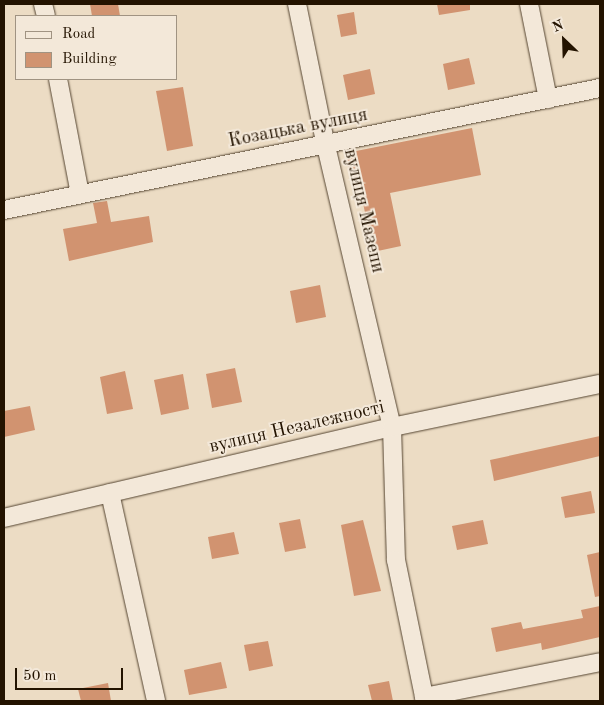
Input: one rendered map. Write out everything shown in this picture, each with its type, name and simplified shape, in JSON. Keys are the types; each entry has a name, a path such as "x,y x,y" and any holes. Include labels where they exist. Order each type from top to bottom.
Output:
{"street":[{"name":"вулиця Мазепи","path":"297,4 326,146 392,427 396,560 425,699"},
{"path":"529,4 548,98"},
{"path":"58,80 80,194"},
{"name":"Козацька вулиця","path":"4,210 326,146 600,88"},
{"name":"вулиця Незалежності","path":"4,518 392,427 600,384"},
{"path":"110,493 156,701"},
{"path":"425,699 600,662"}],"building":[{"path":"90,4 118,4 120,15 92,15"},
{"path":"437,4 470,4 470,10 439,15"},
{"path":"354,12 357,34 341,37 337,15"},
{"path":"469,58 475,84 448,90 443,64"},
{"path":"370,69 375,94 348,100 343,75"},
{"path":"183,87 193,146 167,151 156,91"},
{"path":"472,128 481,175 390,193 401,246 373,252 362,198 355,200 346,153"},
{"path":"107,201 111,222 149,216 153,242 69,261 63,229 97,223 93,203"},
{"path":"320,285 326,317 296,323 290,291"},
{"path":"235,368 242,402 212,408 206,374"},
{"path":"125,371 133,409 107,414 100,377"},
{"path":"183,374 189,409 161,415 154,380"},
{"path":"30,406 35,430 4,437 4,411"},
{"path":"600,436 600,456 494,481 490,460"},
{"path":"591,491 595,513 565,518 561,497"},
{"path":"300,519 306,548 285,552 279,523"},
{"path":"363,520 381,591 354,596 341,525"},
{"path":"483,520 488,544 457,550 452,526"},
{"path":"234,532 239,554 212,559 208,537"},
{"path":"600,552 600,596 595,597 587,555"},
{"path":"600,606 600,637 542,650 541,643 496,652 491,628 521,622 523,629 583,618 581,610"},
{"path":"268,641 273,666 249,671 244,645"},
{"path":"221,662 227,688 189,695 184,670"},
{"path":"389,681 393,701 372,701 368,685"},
{"path":"108,683 111,701 81,701 78,689"}]}
